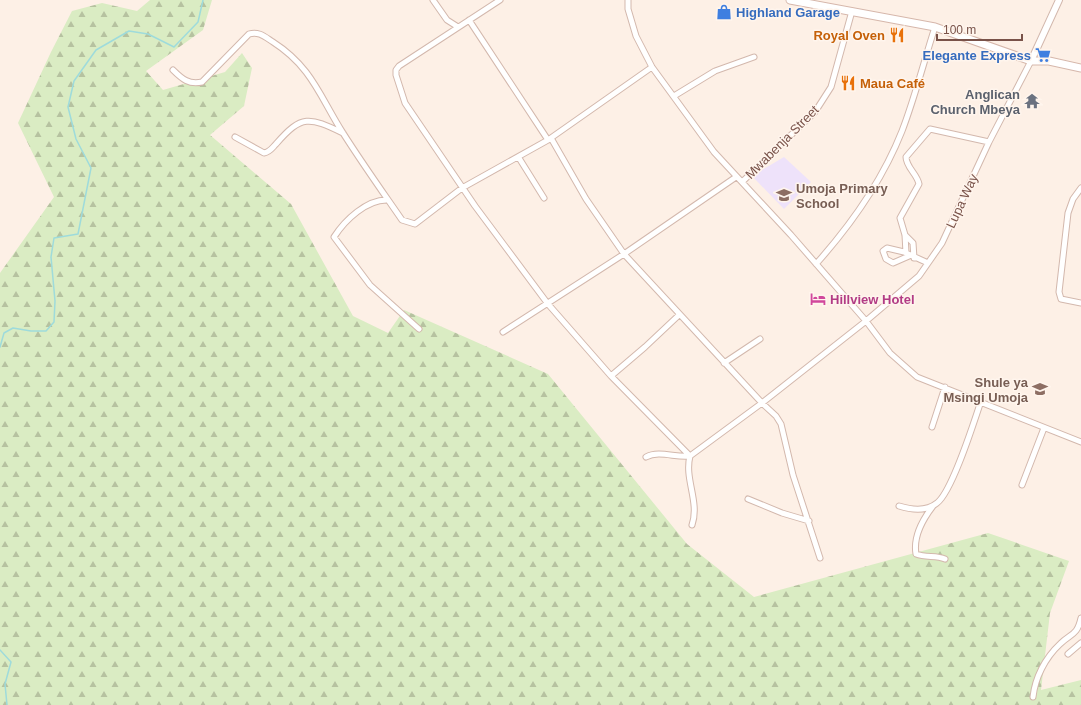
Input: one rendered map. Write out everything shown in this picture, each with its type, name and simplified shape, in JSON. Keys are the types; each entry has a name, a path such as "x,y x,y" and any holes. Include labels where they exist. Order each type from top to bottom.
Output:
{"main road":[{"path":"790,0 935,26 1031,61 1049,61 1081,68"}],"street":[{"path":"433,0 447,20 458,27"},
{"path":"500,0 399,66 396,72 405,103 462,188 548,304 611,376 690,456"},
{"path":"628,0 628,9 636,36 652,67 714,152 816,264 866,321 890,353 908,371 917,377 981,401 1081,442"},
{"path":"1031,61 1059,0"},
{"name":"Mwabenja Street","path":"742,182 815,112 831,87 852,11"},
{"path":"469,20 550,139 586,199 624,254 724,363 776,416 781,424 793,475 820,558"},
{"path":"816,264 856,213 894,149 907,116 935,26"},
{"path":"173,70 183,80 189,82 202,82 249,34 259,33 290,53 305,69 318,87 344,134 402,220 415,224 462,188 550,139 652,67"},
{"path":"674,96 715,71 754,57"},
{"name":"Lupa Way","path":"690,456 762,403 866,321 919,276 942,243 989,142 1031,61"},
{"path":"235,137 264,153 271,150 293,126 303,122 314,121 344,134"},
{"path":"910,256 900,218 919,184 918,178 906,162 906,157 929,130 989,142"},
{"path":"518,158 544,198"},
{"path":"503,332 624,254 736,177"},
{"path":"1081,188 1073,199 1068,213 1059,292 1061,299 1081,303"},
{"path":"388,200 378,199 367,204 338,231 334,237 370,285 419,329"},
{"path":"905,235 913,243 910,256"},
{"path":"910,256 928,263"},
{"path":"611,376 646,347 679,315"},
{"path":"724,363 760,339"},
{"path":"932,427 945,388"},
{"path":"945,560 937,557 923,557 916,554 921,525 925,516 934,505 943,498 947,490 968,439 981,401"},
{"path":"1022,485 1044,428"},
{"path":"646,457 656,454 681,457 690,456"},
{"path":"690,456 688,467 695,510 692,525"},
{"path":"748,499 782,513 809,521"},
{"path":"899,506 919,510 934,505"},
{"path":"1033,697 1034,686 1046,661 1058,646 1076,632 1081,618"},
{"path":"1068,654 1081,643"}],"shaded area":[{"name":"Umoja Primary School","path":"784,157 811,182 784,209 752,176"}],"green space":[{"path":"150,0 212,0 203,30 146,71 163,90 225,72 242,53 252,68 244,106 210,135 291,204 353,316 388,333 404,310 548,374 687,544 754,597 988,533 1069,561 1050,613 1041,690 1081,680 1081,705 0,705 0,273 54,197 18,123 72,11 102,3 137,11"}],"waterway":[{"path":"0,347 4,333 13,328 31,331 46,331 54,322 55,301 51,257 54,238 78,234 91,168 76,139 68,107 74,81 96,50 129,31 148,34 174,47 198,22 203,0"},
{"path":"0,650 11,662 5,684 7,705"}],"place":[{"name":"Highland Garage","path":"724,12"},
{"name":"Royal Oven","path":"897,35"},
{"name":"Elegante Express","path":"1043,55"},
{"name":"Maua Café","path":"848,83"},
{"name":"Anglican Church Mbeya","path":"1032,101"},
{"name":"Umoja Primary School","path":"784,195"},
{"name":"Hillview Hotel","path":"818,299"},
{"name":"Shule ya Msingi Umoja","path":"1040,389"}]}
